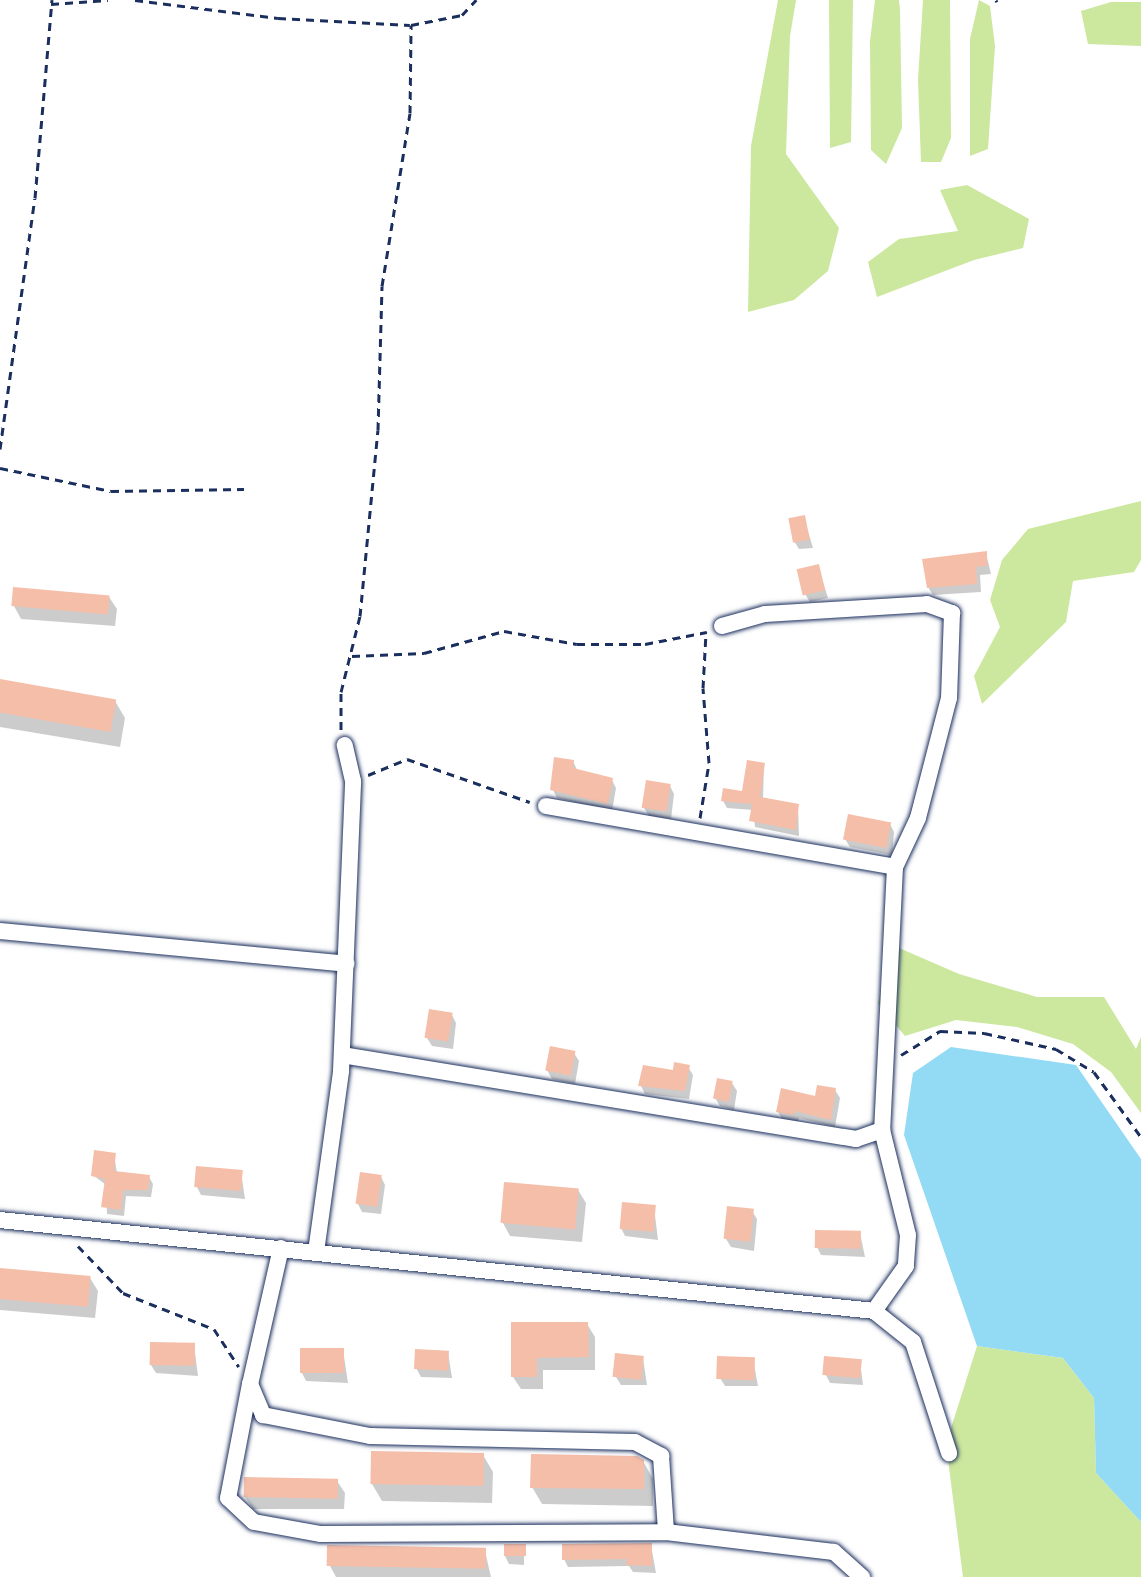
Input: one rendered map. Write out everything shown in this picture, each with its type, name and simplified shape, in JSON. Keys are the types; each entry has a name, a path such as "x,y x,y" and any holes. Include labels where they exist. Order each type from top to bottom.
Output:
{"street":[{"path":"722,626 765,614 927,604 952,613 949,698 918,818 895,867 888,1064 882,1130 908,1235 906,1266 874,1311"},
{"path":"316,1252 342,1055 353,781 345,745"},
{"path":"546,806 895,867"},
{"path":"0,931 346,964"},
{"path":"342,1055 856,1139 882,1130"},
{"path":"0,1220 874,1311 913,1342 949,1453"},
{"path":"281,1248 228,1498 254,1522 321,1534 666,1532 834,1552 862,1577"},
{"path":"250,1384 263,1415 370,1436 635,1442 661,1456 666,1532"}],"path":[{"path":"0,449 35,198 52,2 108,0"},
{"path":"135,0 278,18 411,25 462,15 476,0"},
{"path":"345,745 338,718 352,656 378,430 382,286 410,113 411,25"},
{"path":"0,468 111,491 244,489"},
{"path":"352,656 424,653 504,631 577,644 645,644 722,626"},
{"path":"698,833 709,763 703,688 706,632"},
{"path":"353,781 407,759 546,806"},
{"path":"888,1064 940,1031 984,1033 1056,1049 1094,1072 1141,1137"},
{"path":"59,1226 123,1293 214,1329 250,1384"}],"green space":[{"path":"778,0 796,0 790,36 786,154 839,228 828,271 794,300 748,312 751,146"},
{"path":"829,0 853,0 851,142 830,148"},
{"path":"875,0 899,0 900,10 902,128 886,164 871,150 870,41"},
{"path":"923,0 950,0 951,138 941,162 921,162 918,80"},
{"path":"979,0 990,6 995,46 988,149 970,156 970,39"},
{"path":"1111,2 1141,2 1141,46 1088,44 1081,11"},
{"path":"967,185 1029,219 1023,248 974,260 877,297 868,262 899,239 958,231 940,190"},
{"path":"1141,501 1141,560 1134,572 1073,581 1066,622 982,704 974,676 1000,627 990,600 1002,560 1028,529"},
{"path":"890,944 959,974 1037,997 1104,997 1136,1049 1141,1037 1141,1113 1111,1072 1073,1044 1017,1027 956,1020 905,1036 878,1004"},
{"path":"977,1346 1063,1358 1094,1398 1096,1473 1141,1522 1141,1577 963,1577 946,1444"}],"water":[{"path":"951,1047 1076,1065 1141,1159 1141,1522 1096,1473 1094,1398 1063,1358 977,1346 904,1135 913,1073"}],"building":[{"path":"805,515 810,540 793,543 788,518"},
{"path":"987,551 987,566 976,567 977,584 927,588 922,559"},
{"path":"819,564 825,590 803,595 797,569"},
{"path":"13,587 110,595 108,614 11,606"},
{"path":"0,679 116,699 110,732 0,713"},
{"path":"554,757 574,760 573,768 613,778 608,804 550,790"},
{"path":"747,760 765,763 760,797 799,804 796,830 749,821 752,804 721,801 723,788 742,791"},
{"path":"646,780 671,784 666,812 642,808"},
{"path":"848,814 891,822 886,848 843,840"},
{"path":"429,1009 453,1013 448,1041 424,1038"},
{"path":"550,1046 576,1051 571,1076 545,1071"},
{"path":"674,1062 690,1065 685,1091 638,1086 643,1065 673,1070"},
{"path":"717,1078 733,1081 729,1102 713,1099"},
{"path":"817,1085 836,1088 831,1120 795,1111 794,1115 776,1112 781,1088 815,1096"},
{"path":"94,1150 116,1153 114,1171 150,1175 148,1190 123,1190 121,1210 101,1207 105,1179 91,1176"},
{"path":"196,1166 243,1170 241,1191 194,1187"},
{"path":"360,1172 382,1175 377,1207 356,1204"},
{"path":"504,1182 579,1189 575,1229 500,1223"},
{"path":"622,1202 656,1205 654,1232 620,1229"},
{"path":"727,1206 754,1209 750,1242 724,1239"},
{"path":"815,1230 861,1231 861,1249 815,1248"},
{"path":"0,1268 91,1276 88,1307 0,1299"},
{"path":"511,1322 588,1322 589,1357 537,1358 537,1377 511,1377"},
{"path":"150,1342 195,1343 195,1366 150,1365"},
{"path":"300,1348 344,1348 344,1373 300,1373"},
{"path":"415,1349 449,1351 448,1371 414,1369"},
{"path":"615,1353 644,1356 641,1380 612,1377"},
{"path":"717,1356 755,1357 754,1380 716,1379"},
{"path":"824,1356 862,1359 860,1378 822,1375"},
{"path":"371,1451 484,1453 483,1486 370,1484"},
{"path":"531,1454 637,1456 644,1460 644,1489 530,1488"},
{"path":"244,1477 338,1479 338,1499 244,1497"},
{"path":"652,1543 652,1566 626,1565 627,1559 562,1560 562,1544"},
{"path":"504,1544 526,1544 526,1556 504,1556"},
{"path":"327,1545 486,1548 486,1569 327,1566"}]}
